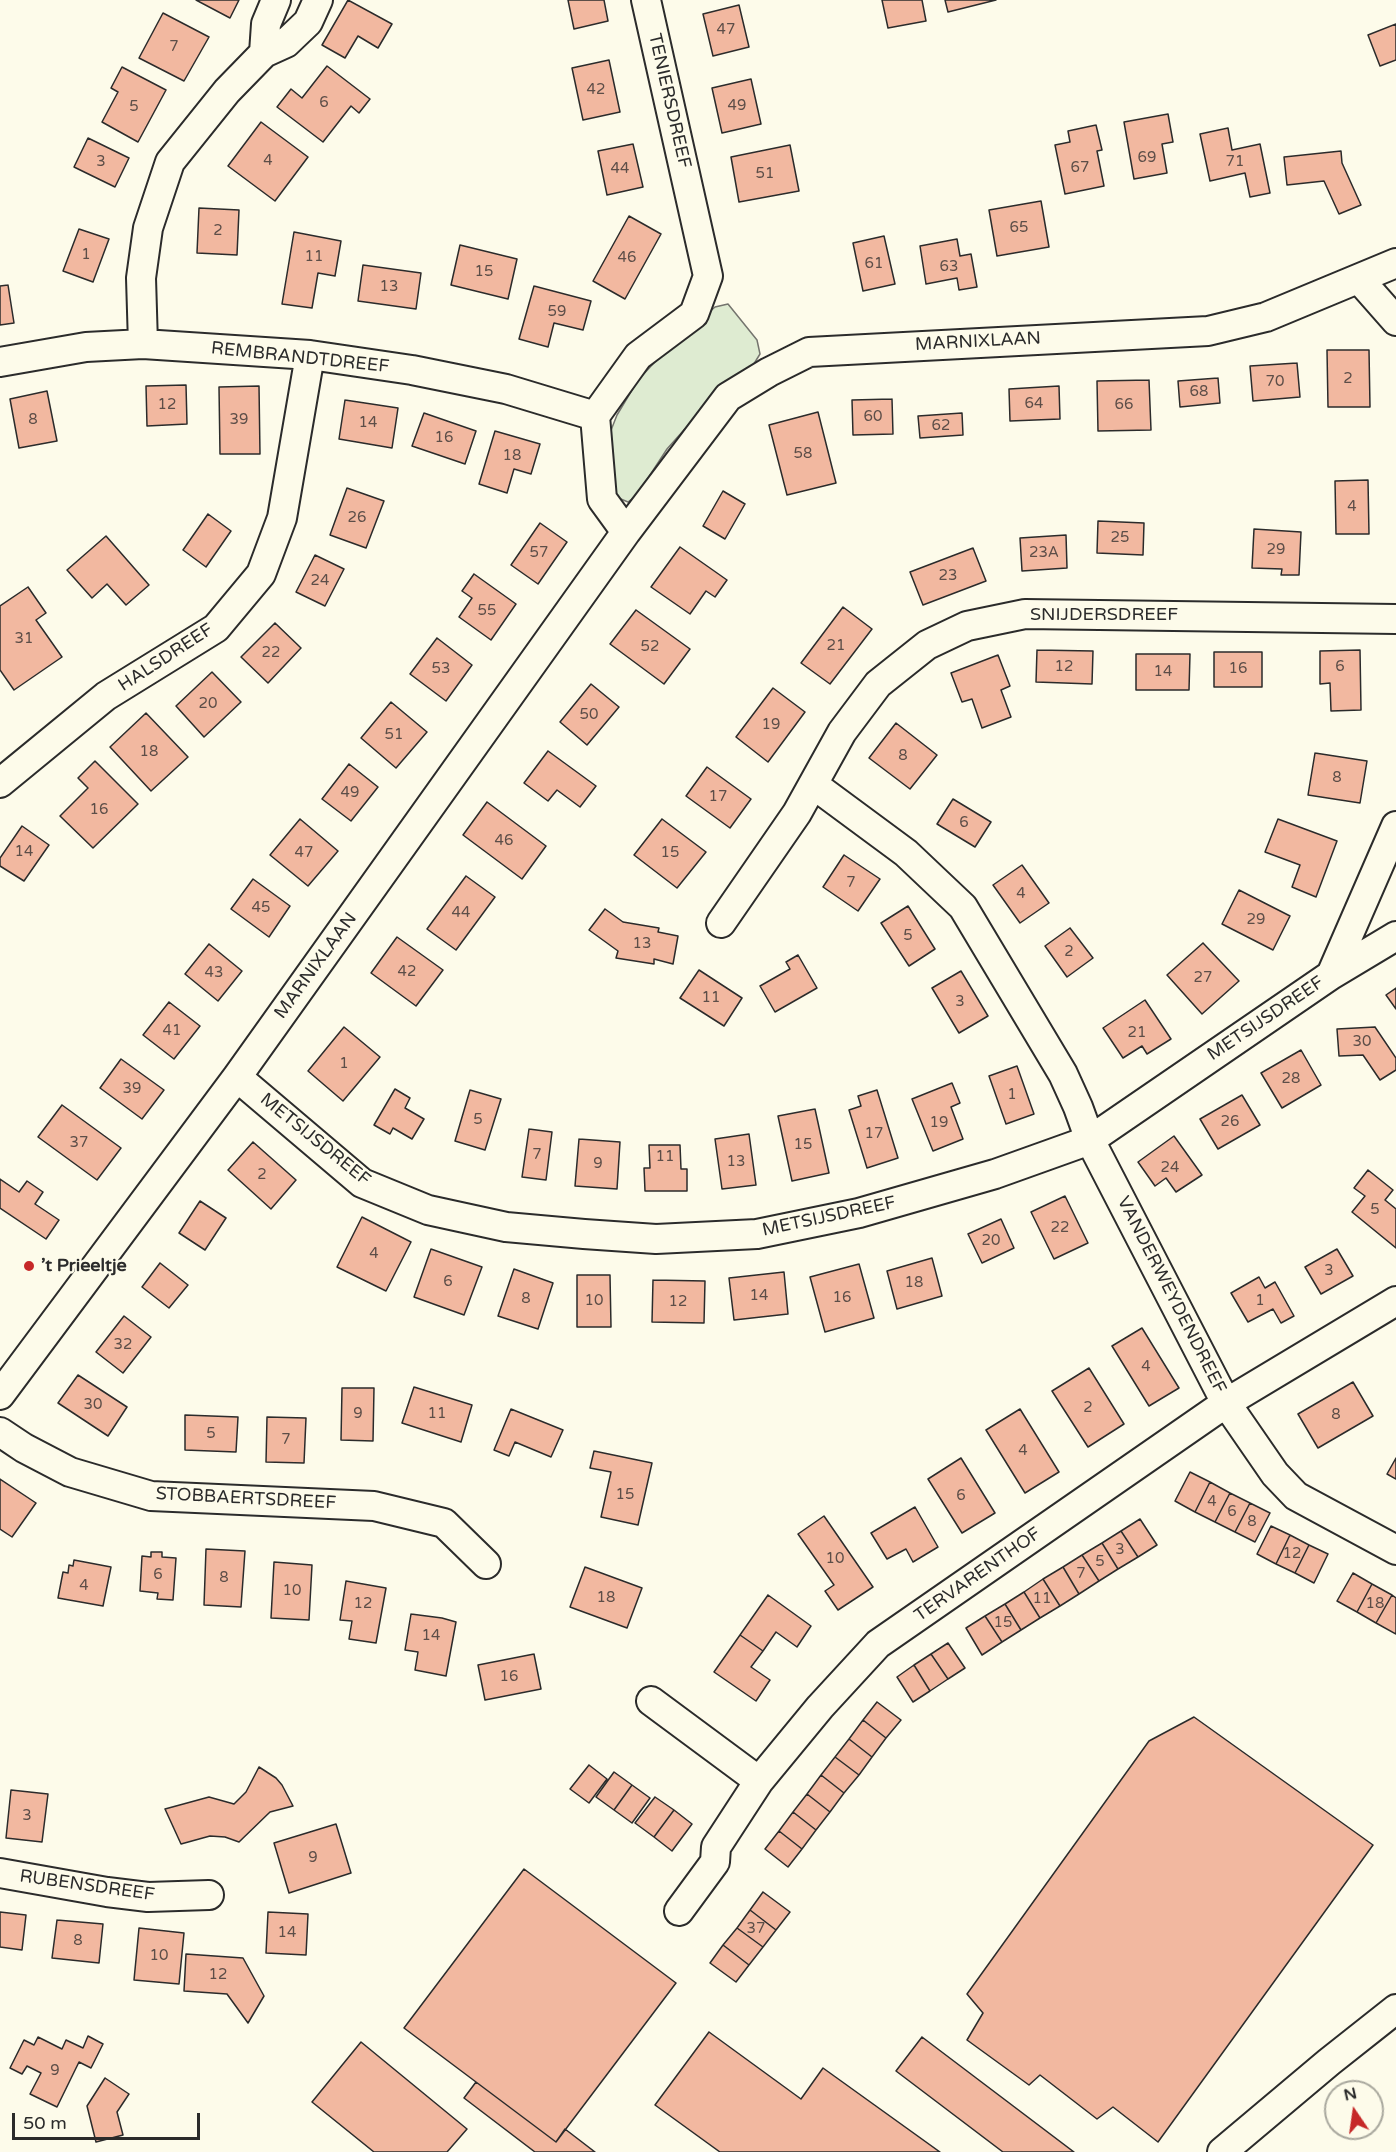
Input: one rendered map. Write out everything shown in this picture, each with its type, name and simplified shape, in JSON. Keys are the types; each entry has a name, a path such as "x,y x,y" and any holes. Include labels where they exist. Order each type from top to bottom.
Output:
{"street":[{"path":"264,53 266,24 276,0"},
{"path":"143,344 141,278 148,228 170,162 227,92 264,53 286,43 308,22 318,0"},
{"name":"TENIERSDREEF","path":"595,416 638,356 694,314 708,276 646,0"},
{"name":"MARNIXLAAN","path":"5,1379 237,1077 626,532 728,397 769,372 809,352 1208,331 1266,317 1396,263"},
{"path":"1359,279 1396,321"},
{"name":"REMBRANDTDREEF","path":"0,362 86,346 143,344 310,355 412,370 506,389 595,416"},
{"name":"HALSDREEF","path":"0,783 106,696 216,628 261,574 282,518 310,355"},
{"path":"595,416 602,499 626,532"},
{"name":"SNIJDERSDREEF","path":"721,923 797,813 842,732 878,684 927,645 967,626 1024,614 1396,619"},
{"path":"814,785 906,853 963,907 1063,1074 1090,1140"},
{"path":"1330,975 1396,826"},
{"name":"METSIJSDREEF","path":"237,1077 362,1183 428,1210 506,1227 584,1234 656,1239 757,1234 859,1214 995,1174 1090,1140 1330,975 1396,936"},
{"name":"VANDERWEYDENDREEF","path":"1090,1140 1226,1403 1396,1301"},
{"path":"1226,1403 1275,1474 1296,1496 1396,1550"},
{"name":"TERVARENTHOF","path":"679,1911 715,1862 716,1847 759,1781 820,1707 879,1644 1226,1403"},
{"name":"STOBBAERTSDREEF","path":"0,1432 24,1448 70,1472 151,1496 374,1506 444,1523 486,1564"},
{"path":"651,1701 759,1781"},
{"name":"RUBENSDREEF","path":"0,1873 138,1896 209,1895"},
{"path":"1222,2152 1396,2009"}],"green space":[{"path":"728,304 757,340 760,354 752,367 716,394 667,449 637,495 628,502 616,497 606,443 617,415 638,380 668,348 715,307"}],"building":[{"path":"196,0 239,0 230,18"},
{"path":"348,0 392,24 378,48 358,36 345,58 322,45"},
{"path":"568,0 604,0 608,21 574,29"},
{"path":"882,0 922,0 926,21 888,28"},
{"path":"945,0 996,0 948,12"},
{"path":"739,5 749,47 713,56 703,14"},
{"path":"163,13 209,37 184,81 139,58"},
{"path":"1396,24 1396,60 1380,66 1368,35"},
{"path":"609,60 620,112 583,120 572,68"},
{"path":"327,66 370,99 359,113 351,106 323,142 277,107 291,89 302,98"},
{"path":"122,67 166,90 138,142 102,122 118,92 111,88"},
{"path":"751,79 761,124 722,133 712,88"},
{"path":"1168,114 1173,142 1162,144 1167,173 1134,179 1124,122"},
{"path":"261,122 308,157 275,201 228,166"},
{"path":"1096,125 1102,150 1097,151 1104,186 1065,194 1055,145 1070,142 1068,131"},
{"path":"1228,128 1232,150 1260,144 1270,193 1250,197 1245,173 1210,181 1200,134"},
{"path":"88,138 129,158 115,187 74,167"},
{"path":"633,144 643,187 607,195 598,151"},
{"path":"790,145 799,191 739,202 731,157"},
{"path":"1341,151 1342,163 1361,205 1339,214 1324,181 1287,185 1284,157"},
{"path":"1041,201 1049,247 997,256 989,210"},
{"path":"199,208 239,210 237,255 197,253"},
{"path":"629,216 661,234 625,299 593,281"},
{"path":"79,229 109,239 93,282 63,271"},
{"path":"294,232 341,241 335,276 318,273 312,308 282,304"},
{"path":"884,236 895,284 863,291 853,243"},
{"path":"957,239 960,256 971,254 977,287 959,290 957,278 926,284 920,246"},
{"path":"460,245 517,259 508,299 451,285"},
{"path":"363,265 421,273 416,309 358,301"},
{"path":"8,285 14,323 0,325 0,286"},
{"path":"534,286 591,301 583,330 554,323 548,347 519,339"},
{"path":"1327,350 1369,350 1370,407 1328,407"},
{"path":"1297,363 1300,397 1253,401 1250,366"},
{"path":"1218,378 1220,403 1180,407 1178,381"},
{"path":"1149,380 1151,430 1098,431 1097,381"},
{"path":"186,385 187,424 147,426 146,386"},
{"path":"259,386 260,454 220,454 219,387"},
{"path":"1059,386 1060,419 1010,421 1009,389"},
{"path":"47,391 57,441 19,448 10,399"},
{"path":"892,399 893,434 853,435 852,400"},
{"path":"345,400 398,408 392,448 339,439"},
{"path":"818,412 836,483 787,495 769,425"},
{"path":"424,413 476,431 465,464 412,446"},
{"path":"962,413 963,435 920,438 918,416"},
{"path":"495,431 540,444 531,474 514,469 507,493 479,484"},
{"path":"1368,480 1369,534 1336,534 1335,481"},
{"path":"347,488 384,501 366,548 330,535"},
{"path":"723,491 745,504 725,539 703,526"},
{"path":"208,514 231,531 206,567 183,550"},
{"path":"1098,521 1144,523 1143,555 1097,553"},
{"path":"540,523 567,542 538,584 511,565"},
{"path":"1254,529 1301,532 1299,575 1281,575 1282,569 1252,568"},
{"path":"1066,535 1067,568 1022,571 1020,538"},
{"path":"106,536 149,585 126,605 107,584 92,598 67,570"},
{"path":"680,547 727,580 715,597 706,591 690,614 651,587"},
{"path":"973,548 986,581 923,605 910,572"},
{"path":"315,555 344,569 325,606 296,592"},
{"path":"474,574 516,604 491,640 459,617 472,598 462,591"},
{"path":"28,587 46,613 36,620 62,657 14,690 0,670 0,606"},
{"path":"843,607 872,629 830,684 801,663"},
{"path":"636,610 690,649 664,684 610,644"},
{"path":"275,623 301,648 268,683 241,657"},
{"path":"437,638 472,665 446,701 410,674"},
{"path":"1037,650 1093,651 1092,684 1036,682"},
{"path":"1360,650 1361,710 1331,711 1330,683 1320,684 1320,651"},
{"path":"1214,652 1262,652 1262,687 1214,687"},
{"path":"1136,654 1190,654 1189,690 1136,690"},
{"path":"998,655 1010,686 1001,690 1011,717 982,728 972,699 962,702 951,673"},
{"path":"212,672 241,702 204,737 176,706"},
{"path":"591,684 619,707 587,745 560,722"},
{"path":"773,688 805,712 768,762 736,737"},
{"path":"391,702 427,732 396,768 361,738"},
{"path":"146,713 188,757 151,791 110,747"},
{"path":"896,723 937,755 910,789 869,758"},
{"path":"548,751 596,786 580,807 557,790 548,801 524,783"},
{"path":"1315,753 1367,761 1360,803 1308,795"},
{"path":"95,761 138,804 93,848 60,816 88,788 78,778"},
{"path":"349,764 378,787 351,821 322,799"},
{"path":"707,767 751,799 730,828 686,796"},
{"path":"953,799 991,822 975,847 937,824"},
{"path":"487,802 546,846 522,879 463,835"},
{"path":"300,819 338,851 308,886 270,855"},
{"path":"662,819 706,852 677,888 634,855"},
{"path":"1278,819 1337,841 1316,897 1292,887 1300,865 1265,852"},
{"path":"22,826 49,845 24,881 0,866 0,858"},
{"path":"844,855 880,879 858,911 823,887"},
{"path":"1022,865 1049,903 1020,923 993,885"},
{"path":"466,876 495,897 456,950 427,929"},
{"path":"253,879 290,906 269,937 231,909"},
{"path":"1239,890 1290,916 1273,950 1222,924"},
{"path":"908,906 935,949 909,966 881,923"},
{"path":"605,909 623,922 659,928 658,932 678,936 673,964 654,959 654,964 616,958 618,951 589,930"},
{"path":"1070,928 1093,958 1067,977 1045,946"},
{"path":"397,937 443,970 416,1006 371,973"},
{"path":"1203,943 1239,981 1202,1014 1167,975"},
{"path":"209,944 242,971 218,1001 185,974"},
{"path":"798,955 817,988 775,1012 760,986 790,969 786,962"},
{"path":"699,970 742,998 724,1026 680,998"},
{"path":"961,971 988,1016 959,1033 932,988"},
{"path":"1396,988 1396,1009 1386,995"},
{"path":"1145,1000 1171,1039 1147,1054 1142,1046 1123,1058 1103,1028"},
{"path":"169,1002 200,1026 174,1059 143,1035"},
{"path":"344,1027 380,1057 343,1101 308,1071"},
{"path":"1375,1027 1396,1058 1396,1070 1380,1080 1363,1055 1339,1056 1337,1029"},
{"path":"1301,1050 1321,1085 1282,1108 1261,1073"},
{"path":"121,1059 164,1090 142,1119 100,1088"},
{"path":"1017,1066 1034,1114 1006,1124 989,1076"},
{"path":"952,1083 960,1103 951,1107 963,1139 933,1151 912,1099"},
{"path":"395,1089 410,1098 405,1108 424,1119 412,1139 393,1128 390,1134 374,1125"},
{"path":"470,1090 501,1099 485,1150 455,1141"},
{"path":"877,1090 898,1158 867,1168 849,1110 861,1106 858,1096"},
{"path":"1242,1095 1260,1125 1218,1149 1200,1119"},
{"path":"62,1105 121,1148 97,1180 38,1137"},
{"path":"815,1109 829,1173 792,1181 778,1116"},
{"path":"529,1129 552,1132 546,1180 522,1177"},
{"path":"749,1134 756,1185 722,1189 715,1139"},
{"path":"1174,1136 1202,1175 1176,1192 1166,1178 1155,1186 1138,1162"},
{"path":"579,1139 620,1142 617,1189 575,1186"},
{"path":"253,1142 296,1180 271,1209 228,1170"},
{"path":"649,1145 680,1145 681,1169 687,1169 687,1191 645,1191 644,1168 650,1168"},
{"path":"1368,1170 1393,1190 1385,1200 1396,1209 1396,1248 1352,1212 1365,1196 1354,1188"},
{"path":"0,1179 19,1192 27,1181 43,1192 35,1204 59,1220 46,1239 0,1208"},
{"path":"1065,1196 1088,1243 1054,1259 1031,1212"},
{"path":"200,1201 226,1218 205,1250 179,1233"},
{"path":"362,1217 411,1242 386,1291 337,1267"},
{"path":"1001,1219 1014,1248 982,1263 968,1234"},
{"path":"431,1249 482,1267 464,1315 414,1297"},
{"path":"1337,1249 1353,1276 1321,1294 1305,1267"},
{"path":"932,1258 942,1296 897,1309 887,1271"},
{"path":"160,1263 188,1285 169,1308 142,1287"},
{"path":"859,1264 874,1318 825,1332 810,1277"},
{"path":"514,1269 553,1283 538,1329 498,1316"},
{"path":"784,1272 788,1314 734,1320 729,1278"},
{"path":"577,1275 610,1275 611,1327 577,1327"},
{"path":"1259,1277 1265,1288 1275,1282 1294,1316 1281,1323 1273,1309 1248,1322 1231,1293"},
{"path":"653,1280 705,1281 704,1323 652,1322"},
{"path":"124,1316 151,1337 123,1373 96,1352"},
{"path":"1142,1328 1179,1388 1149,1406 1112,1346"},
{"path":"1089,1368 1124,1424 1088,1447 1052,1391"},
{"path":"78,1375 127,1407 108,1436 58,1403"},
{"path":"1353,1382 1373,1416 1318,1448 1298,1414"},
{"path":"414,1387 472,1405 461,1442 402,1423"},
{"path":"342,1388 374,1388 373,1441 341,1440"},
{"path":"511,1409 563,1430 551,1457 515,1442 509,1456 494,1450"},
{"path":"1020,1409 1059,1472 1025,1493 986,1430"},
{"path":"185,1415 238,1417 236,1452 185,1450"},
{"path":"267,1417 306,1418 304,1463 266,1462"},
{"path":"594,1451 652,1463 638,1525 601,1517 611,1472 590,1468"},
{"path":"961,1458 995,1513 962,1533 928,1479"},
{"path":"1396,1458 1396,1479 1387,1474"},
{"path":"1190,1472 1210,1482 1195,1512 1175,1501"},
{"path":"0,1479 36,1503 12,1537 0,1529"},
{"path":"1210,1482 1230,1493 1215,1522 1195,1512"},
{"path":"1230,1493 1250,1503 1235,1532 1215,1522"},
{"path":"1250,1503 1270,1513 1255,1542 1235,1532"},
{"path":"915,1507 938,1547 913,1562 906,1549 887,1559 871,1533"},
{"path":"824,1516 873,1587 838,1610 825,1591 834,1585 798,1534"},
{"path":"1140,1519 1157,1545 1138,1557 1121,1531"},
{"path":"1271,1526 1290,1535 1276,1564 1257,1554"},
{"path":"1121,1531 1138,1557 1118,1569 1102,1543"},
{"path":"1290,1535 1309,1545 1295,1573 1276,1564"},
{"path":"1102,1543 1118,1569 1099,1581 1082,1555"},
{"path":"1309,1545 1328,1554 1314,1583 1295,1573"},
{"path":"206,1549 245,1551 241,1607 204,1605"},
{"path":"151,1552 162,1552 162,1557 176,1558 173,1600 157,1599 158,1593 140,1591 142,1556 151,1557"},
{"path":"1082,1555 1099,1581 1079,1594 1063,1567"},
{"path":"74,1560 111,1567 103,1606 58,1598 63,1572 68,1573 69,1565 73,1566"},
{"path":"274,1562 312,1565 309,1620 271,1618"},
{"path":"585,1567 642,1588 627,1628 570,1607"},
{"path":"1063,1567 1079,1594 1060,1606 1043,1579"},
{"path":"1353,1573 1372,1584 1357,1612 1337,1601"},
{"path":"1043,1579 1060,1606 1040,1618 1024,1592"},
{"path":"346,1581 386,1588 376,1643 349,1639 352,1621 340,1620"},
{"path":"1372,1584 1392,1595 1376,1623 1357,1612"},
{"path":"1024,1592 1040,1618 1021,1630 1005,1604"},
{"path":"768,1595 811,1626 797,1647 776,1632 763,1651 740,1635"},
{"path":"1392,1595 1396,1598 1396,1634 1376,1623"},
{"path":"1005,1604 1021,1630 1002,1642 985,1616"},
{"path":"411,1614 456,1622 446,1676 415,1670 418,1652 405,1650"},
{"path":"985,1616 1002,1642 982,1655 966,1628"},
{"path":"740,1635 763,1651 751,1667 770,1680 756,1701 714,1672"},
{"path":"948,1643 965,1668 948,1679 931,1654"},
{"path":"534,1654 541,1689 485,1700 478,1665"},
{"path":"931,1654 948,1679 930,1691 914,1665"},
{"path":"914,1665 930,1691 913,1702 897,1677"},
{"path":"877,1702 901,1720 886,1738 863,1720"},
{"path":"1194,1717 1373,1845 1158,2142 1113,2107 1097,2119 1040,2075 1029,2085 967,2040 983,2013 967,1994 1149,1741"},
{"path":"863,1720 886,1738 872,1757 849,1739"},
{"path":"849,1739 872,1757 859,1775 835,1757"},
{"path":"835,1757 859,1775 844,1793 821,1775"},
{"path":"589,1765 607,1779 589,1803 570,1789"},
{"path":"259,1767 276,1778 293,1806 270,1812 239,1842 225,1837 210,1836 181,1844 165,1809 209,1797 234,1804 246,1792"},
{"path":"614,1772 632,1785 614,1810 596,1797"},
{"path":"821,1775 844,1793 830,1812 807,1794"},
{"path":"632,1785 650,1798 632,1823 614,1810"},
{"path":"11,1790 48,1794 42,1842 6,1838"},
{"path":"807,1794 830,1812 816,1830 793,1812"},
{"path":"655,1797 674,1810 654,1837 635,1823"},
{"path":"674,1810 692,1824 672,1851 654,1837"},
{"path":"793,1812 816,1830 802,1849 779,1831"},
{"path":"336,1824 351,1873 289,1893 274,1843"},
{"path":"779,1831 802,1849 788,1867 765,1849"},
{"path":"524,1869 676,1983 556,2142 404,2028"},
{"path":"763,1892 790,1912 776,1930 750,1910"},
{"path":"750,1910 776,1930 763,1947 737,1928"},
{"path":"0,1912 26,1915 22,1950 0,1947"},
{"path":"268,1912 308,1914 306,1955 266,1953"},
{"path":"57,1920 103,1924 99,1963 52,1958"},
{"path":"139,1928 184,1933 179,1984 134,1980"},
{"path":"737,1928 763,1947 749,1965 723,1945"},
{"path":"723,1945 749,1965 736,1982 710,1963"},
{"path":"186,1954 243,1958 264,1996 248,2023 227,1994 184,1991"},
{"path":"709,2032 801,2099 823,2068 940,2152 720,2152 655,2105"},
{"path":"88,2036 103,2044 91,2068 79,2062 57,2107 30,2094 41,2073 27,2066 22,2074 10,2068 24,2040 34,2045 38,2037 62,2049 66,2040 83,2048"},
{"path":"922,2037 1074,2152 1003,2152 896,2071"},
{"path":"361,2042 467,2129 447,2152 374,2152 312,2102"},
{"path":"105,2078 129,2094 117,2112 123,2135 96,2142 87,2106"},
{"path":"476,2082 556,2142 565,2129 595,2152 535,2152 464,2098"}],"place":[{"name":"’t Prieeltje","path":"29,1266"}]}
